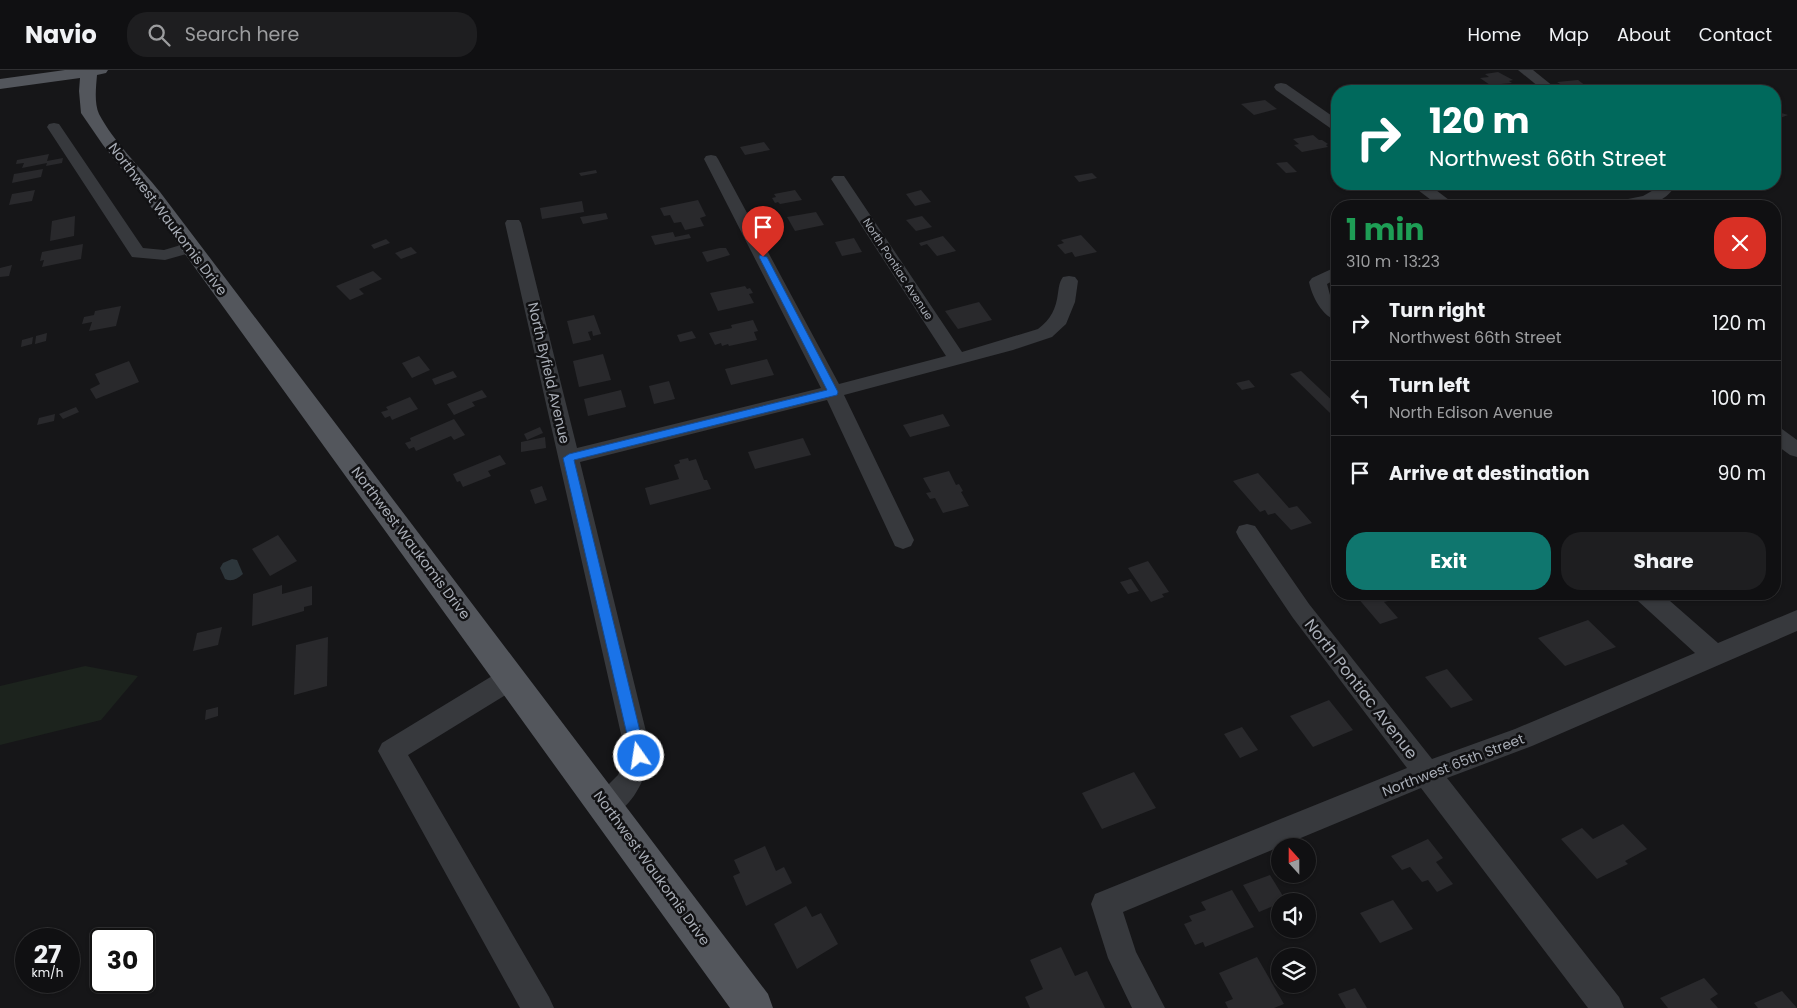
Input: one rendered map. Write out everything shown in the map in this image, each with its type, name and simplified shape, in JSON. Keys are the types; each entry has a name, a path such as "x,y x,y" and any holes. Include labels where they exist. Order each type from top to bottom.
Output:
{"main road":[{"path":"0,74 30,70"},
{"name":"Northwest Waukomis Drive","path":"0,84 93,70 87,91 90,113 108,141 153,196 754,1008"}],"street":[{"path":"1525,70 1544,85"},
{"path":"1280,87 1331,122"},
{"path":"54,127 138,253 165,255 191,247"},
{"path":"711,159 833,392 903,540"},
{"name":"North Pontiac Avenue","path":"839,179 957,359"},
{"path":"1426,190 1441,200"},
{"path":"1648,200 1661,195 1663,190"},
{"name":"North Byfield Avenue","path":"513,223 639,756 629,783 606,806"},
{"path":"1331,275 1318,282 1322,296 1331,307"},
{"path":"569,458 833,392 957,359 1045,332 1056,324 1066,302 1069,281"},
{"path":"1781,438 1797,450"},
{"name":"North Pontiac Avenue","path":"1247,532 1301,611 1608,1008"},
{"path":"1653,600 1714,655"},
{"name":"Northwest 65th Street","path":"1149,1008 1123,958 1106,904 1427,773 1523,738 1797,620"},
{"path":"511,678 390,750 538,1008"}],"shaded area":[{"path":"232,559 237,560 243,574 234,580 228,580 225,579 220,568 223,563"},
{"path":"85,666 138,676 101,720 0,745 0,686"}],"building":[{"path":"1498,72 1513,80 1509,81 1512,83 1490,85 1480,78 1489,77 1485,74"},
{"path":"1578,80 1585,85 1562,85 1557,82"},
{"path":"1265,100 1277,109 1254,115 1241,104"},
{"path":"1781,113 1788,115 1781,118"},
{"path":"1313,135 1328,144 1326,145 1328,147 1302,152 1294,145 1299,144 1293,139"},
{"path":"764,142 770,150 745,155 740,147"},
{"path":"49,154 47,161 63,158 62,163 46,166 47,163 22,168 24,163 16,164 17,160"},
{"path":"1287,162 1297,172 1286,173 1276,163"},
{"path":"43,169 41,177 12,183 14,174"},
{"path":"596,170 597,173 581,176 579,173"},
{"path":"1092,173 1097,178 1079,182 1074,176"},
{"path":"35,190 32,201 9,205 12,194"},
{"path":"795,190 802,200 780,204 778,202 775,203 772,198 776,197 774,194"},
{"path":"921,190 931,202 915,206 906,194"},
{"path":"698,200 706,216 700,218 704,226 685,230 681,222 674,223 670,215 664,216 660,208"},
{"path":"582,201 584,212 542,219 540,208"},
{"path":"816,212 824,225 795,231 787,217"},
{"path":"606,213 608,219 583,224 580,217"},
{"path":"75,216 74,236 50,241 52,221"},
{"path":"922,216 932,227 916,231 906,220"},
{"path":"673,232 675,237 689,234 691,238 655,245 651,236"},
{"path":"1081,235 1097,252 1075,257 1072,252 1065,254 1057,245 1064,243 1061,240"},
{"path":"943,236 956,251 937,256 927,244 921,246 919,243"},
{"path":"854,238 862,252 842,256 835,242"},
{"path":"386,239 390,243 374,249 371,245"},
{"path":"83,244 81,259 42,267 44,260 40,261 42,252"},
{"path":"411,247 417,253 401,259 395,253"},
{"path":"726,248 730,255 707,262 702,252"},
{"path":"12,265 9,276 0,277 0,268"},
{"path":"373,271 382,279 359,289 364,294 350,300 336,286"},
{"path":"745,286 747,289 750,288 753,293 749,294 754,303 718,311 710,293"},
{"path":"979,302 992,320 958,329 945,311"},
{"path":"121,306 116,326 89,331 92,322 82,324 84,317 94,315 95,311"},
{"path":"594,315 601,334 593,336 592,331 588,332 591,340 573,344 567,321"},
{"path":"753,320 758,331 754,332 757,340 729,346 728,344 722,346 721,343 715,345 709,333 732,328 731,325"},
{"path":"692,331 696,338 680,342 677,335"},
{"path":"47,333 46,341 35,344 36,336"},
{"path":"33,337 32,344 21,347 22,340"},
{"path":"603,354 611,380 579,387 573,361"},
{"path":"419,356 430,370 412,378 402,363"},
{"path":"767,359 774,375 731,385 725,369"},
{"path":"129,361 139,382 96,399 90,389 100,384 95,374"},
{"path":"453,371 457,377 435,385 432,379"},
{"path":"1301,371 1331,399 1331,414 1290,374"},
{"path":"1249,380 1255,387 1242,390 1236,383"},
{"path":"669,381 675,399 654,404 649,386"},
{"path":"482,390 487,397 472,402 475,406 454,415 447,404"},
{"path":"621,390 626,407 588,416 584,399"},
{"path":"410,397 418,409 392,420 390,416 385,418 381,412 388,410 386,407"},
{"path":"76,407 79,412 63,419 59,414"},
{"path":"55,414 54,421 37,425 39,418"},
{"path":"943,414 950,426 910,437 903,425"},
{"path":"454,419 465,435 454,440 451,436 416,451 414,447 409,449 405,443 411,441 410,438"},
{"path":"540,427 543,433 527,440 524,434"},
{"path":"545,437 546,448 521,452 521,442"},
{"path":"803,438 811,455 755,469 748,452"},
{"path":"500,455 506,464 488,471 491,476 463,487 460,481 457,482 453,474"},
{"path":"688,458 689,461 696,459 704,480 707,480 711,489 650,505 645,488 679,479 674,465 680,463 679,460"},
{"path":"949,471 956,485 959,484 963,491 961,492 969,506 943,513 935,498 930,499 926,493 931,492 923,478"},
{"path":"1258,473 1289,508 1297,506 1312,523 1291,530 1275,513 1268,515 1265,510 1260,512 1233,481"},
{"path":"542,486 547,500 535,504 530,490"},
{"path":"278,535 297,561 270,576 252,549"},
{"path":"1148,561 1169,592 1162,594 1164,597 1151,602 1128,568"},
{"path":"1131,579 1139,591 1128,594 1120,582"},
{"path":"282,585 282,594 312,586 312,605 304,607 304,611 252,626 253,594"},
{"path":"1360,600 1388,601 1384,602 1398,618 1380,624"},
{"path":"1588,620 1616,647 1565,666 1538,638"},
{"path":"222,627 218,645 193,651 197,633"},
{"path":"328,637 327,686 294,695 296,645"},
{"path":"1447,669 1473,700 1451,708 1425,677"},
{"path":"1329,700 1353,730 1313,747 1290,716"},
{"path":"218,707 218,716 205,720 206,710"},
{"path":"1242,727 1258,750 1240,758 1224,734"},
{"path":"1134,772 1156,808 1102,829 1082,793"},
{"path":"1623,824 1647,849 1625,861 1628,864 1597,879 1561,839 1582,828 1593,839"},
{"path":"1428,839 1443,858 1436,862 1453,884 1437,892 1428,880 1422,882 1410,867 1402,870 1391,856"},
{"path":"765,846 776,871 784,867 792,883 746,906 733,876 740,873 734,860"},
{"path":"1270,875 1271,883 1275,883 1281,893 1271,893 1271,907 1259,912 1243,885"},
{"path":"1232,890 1254,927 1205,947 1203,942 1195,945 1184,924 1192,921 1189,916 1206,910 1201,902"},
{"path":"1393,900 1413,929 1380,943 1360,913"},
{"path":"806,906 812,917 821,913 838,944 797,969 774,924"},
{"path":"1061,947 1075,976 1087,971 1105,1008 1030,1008 1025,997 1043,989 1030,960"},
{"path":"1257,957 1271,981 1271,993 1278,993 1284,1004 1274,1008 1228,1008 1225,1002 1233,999 1219,973"},
{"path":"1704,978 1718,994 1710,999 1718,1008 1668,1008 1660,998"},
{"path":"1355,988 1367,1008 1346,1008 1338,994"},
{"path":"1782,991 1797,1008 1758,1008 1754,1003"}],"route":[{"path":"639,756 569,458 833,392 763,257"}]}
